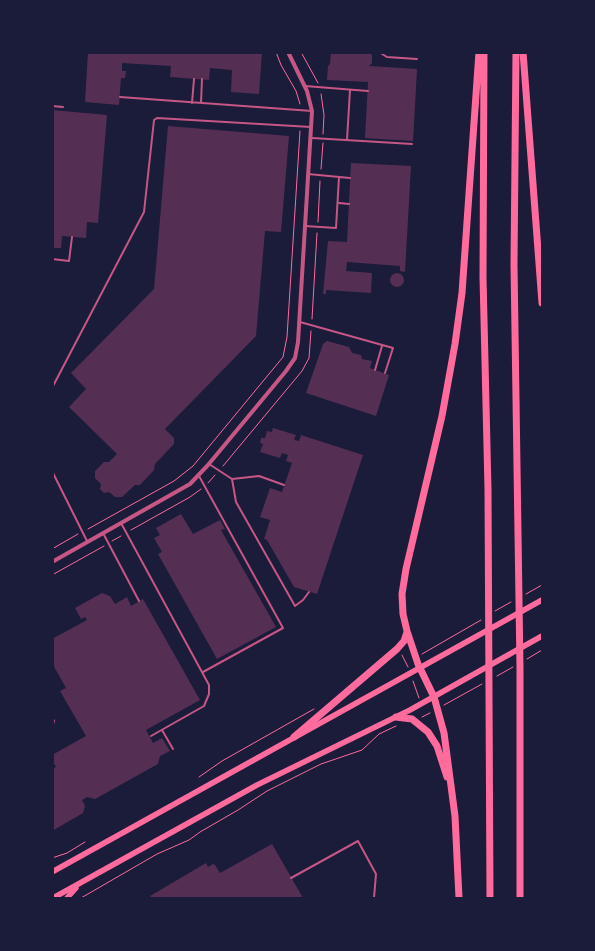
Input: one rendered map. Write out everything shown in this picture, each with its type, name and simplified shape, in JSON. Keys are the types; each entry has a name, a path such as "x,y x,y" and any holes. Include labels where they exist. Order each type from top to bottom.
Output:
{"highway":[{"path":"459,898 458,846 448,752 434,697 415,657 407,631 402,604 404,579 440,423 459,320 479,52"},
{"path":"484,52 483,277 490,613 490,898"},
{"path":"516,52 514,264 521,596 518,667 520,898"},
{"path":"523,52 542,303"},
{"path":"294,737 397,649 404,641 407,631"},
{"path":"396,717 409,718 416,721 428,732 437,746 452,791"}],"main road":[{"path":"52,872 294,737 421,669 542,600"},
{"path":"53,898 257,785 396,717 542,636"},
{"path":"67,898 79,884"}],"street":[{"path":"52,562 182,489 199,476 292,362 298,348 312,112 305,86 288,52"}],"lane":[{"path":"379,52 387,57 417,59"},
{"path":"192,103 194,79"},
{"path":"200,103 202,79"},
{"path":"305,86 368,91"},
{"path":"347,140 350,89"},
{"path":"120,97 312,112"},
{"path":"52,106 63,107"},
{"path":"52,388 144,212 154,120 157,118 311,127"},
{"path":"310,138 412,144"},
{"path":"308,174 350,178"},
{"path":"305,226 336,228 339,178"},
{"path":"338,203 349,204"},
{"path":"52,259 69,261 72,237"},
{"path":"300,322 393,348 385,373"},
{"path":"375,370 383,345"},
{"path":"209,464 232,479 259,476 284,485"},
{"path":"52,471 88,542"},
{"path":"199,476 283,628 203,672"},
{"path":"232,479 236,502 294,606 303,600 309,592"},
{"path":"121,523 203,672 210,689 204,706 151,736"},
{"path":"103,533 139,601"},
{"path":"52,718 54,722 52,727"},
{"path":"162,730 174,749"},
{"path":"291,878 357,841 376,873 374,898"}],"path":[{"path":"276,52 296,91 301,110"},
{"path":"52,575 190,497 204,486 302,371 310,352 324,109 320,87 301,52"},
{"path":"52,549 174,481 193,466 282,357 287,336 300,126"},
{"path":"490,613 542,585"},
{"path":"404,659 415,657 483,619"},
{"path":"524,661 542,650"},
{"path":"498,675 518,667"},
{"path":"416,721 490,683"},
{"path":"81,898 157,854 189,840 267,791 321,764 362,750 379,734 399,725"},
{"path":"52,858 67,853 85,842"}],"building":[{"path":"88,52 262,52 259,94 231,92 232,70 210,68 209,80 170,77 171,66 122,63 122,71 126,71 125,78 121,78 119,105 85,102"},
{"path":"331,52 371,53 372,63 369,66 417,69 413,141 365,138 368,82 327,80"},
{"path":"52,110 107,115 98,223 87,222 86,238 62,236 61,248 52,248"},
{"path":"168,126 289,136 281,232 265,231 256,336 165,429 174,438 174,444 155,464 154,470 140,485 135,485 122,497 115,497 109,492 104,493 100,489 101,484 95,478 95,471 104,462 109,462 117,454 69,407 86,389 71,373 154,289"},
{"path":"351,163 411,166 405,272 400,271 400,266 347,262 346,271 372,273 371,293 326,290 326,294 323,294 328,241 347,242"},
{"path":"394,273 400,273 404,280 400,287 394,287 390,283 390,277"},
{"path":"327,341 349,347 352,353 361,355 362,359 372,361 370,368 389,375 376,416 306,393 323,344"},
{"path":"273,428 296,435 294,440 299,441 301,435 363,455 317,594 294,587 267,540 264,539 270,520 260,517 270,488 282,492 292,463 286,461 288,455 282,453 280,458 260,452 263,444 260,443 261,438 265,438 267,431 272,432"},
{"path":"181,514 193,534 220,520 225,529 221,530 276,627 217,659 158,554 162,552 154,538 160,535 156,528"},
{"path":"102,593 110,596 115,604 127,597 131,606 143,599 200,700 146,730 153,743 162,738 170,751 160,756 158,764 95,799 87,797 82,800 85,806 83,813 52,831 52,769 56,767 52,760 52,755 86,736 60,691 66,688 52,663 52,639 87,620 85,617 81,619 75,608"},
{"path":"272,844 303,898 152,898 150,896 206,863 208,867 213,864 215,865 220,873"}]}
